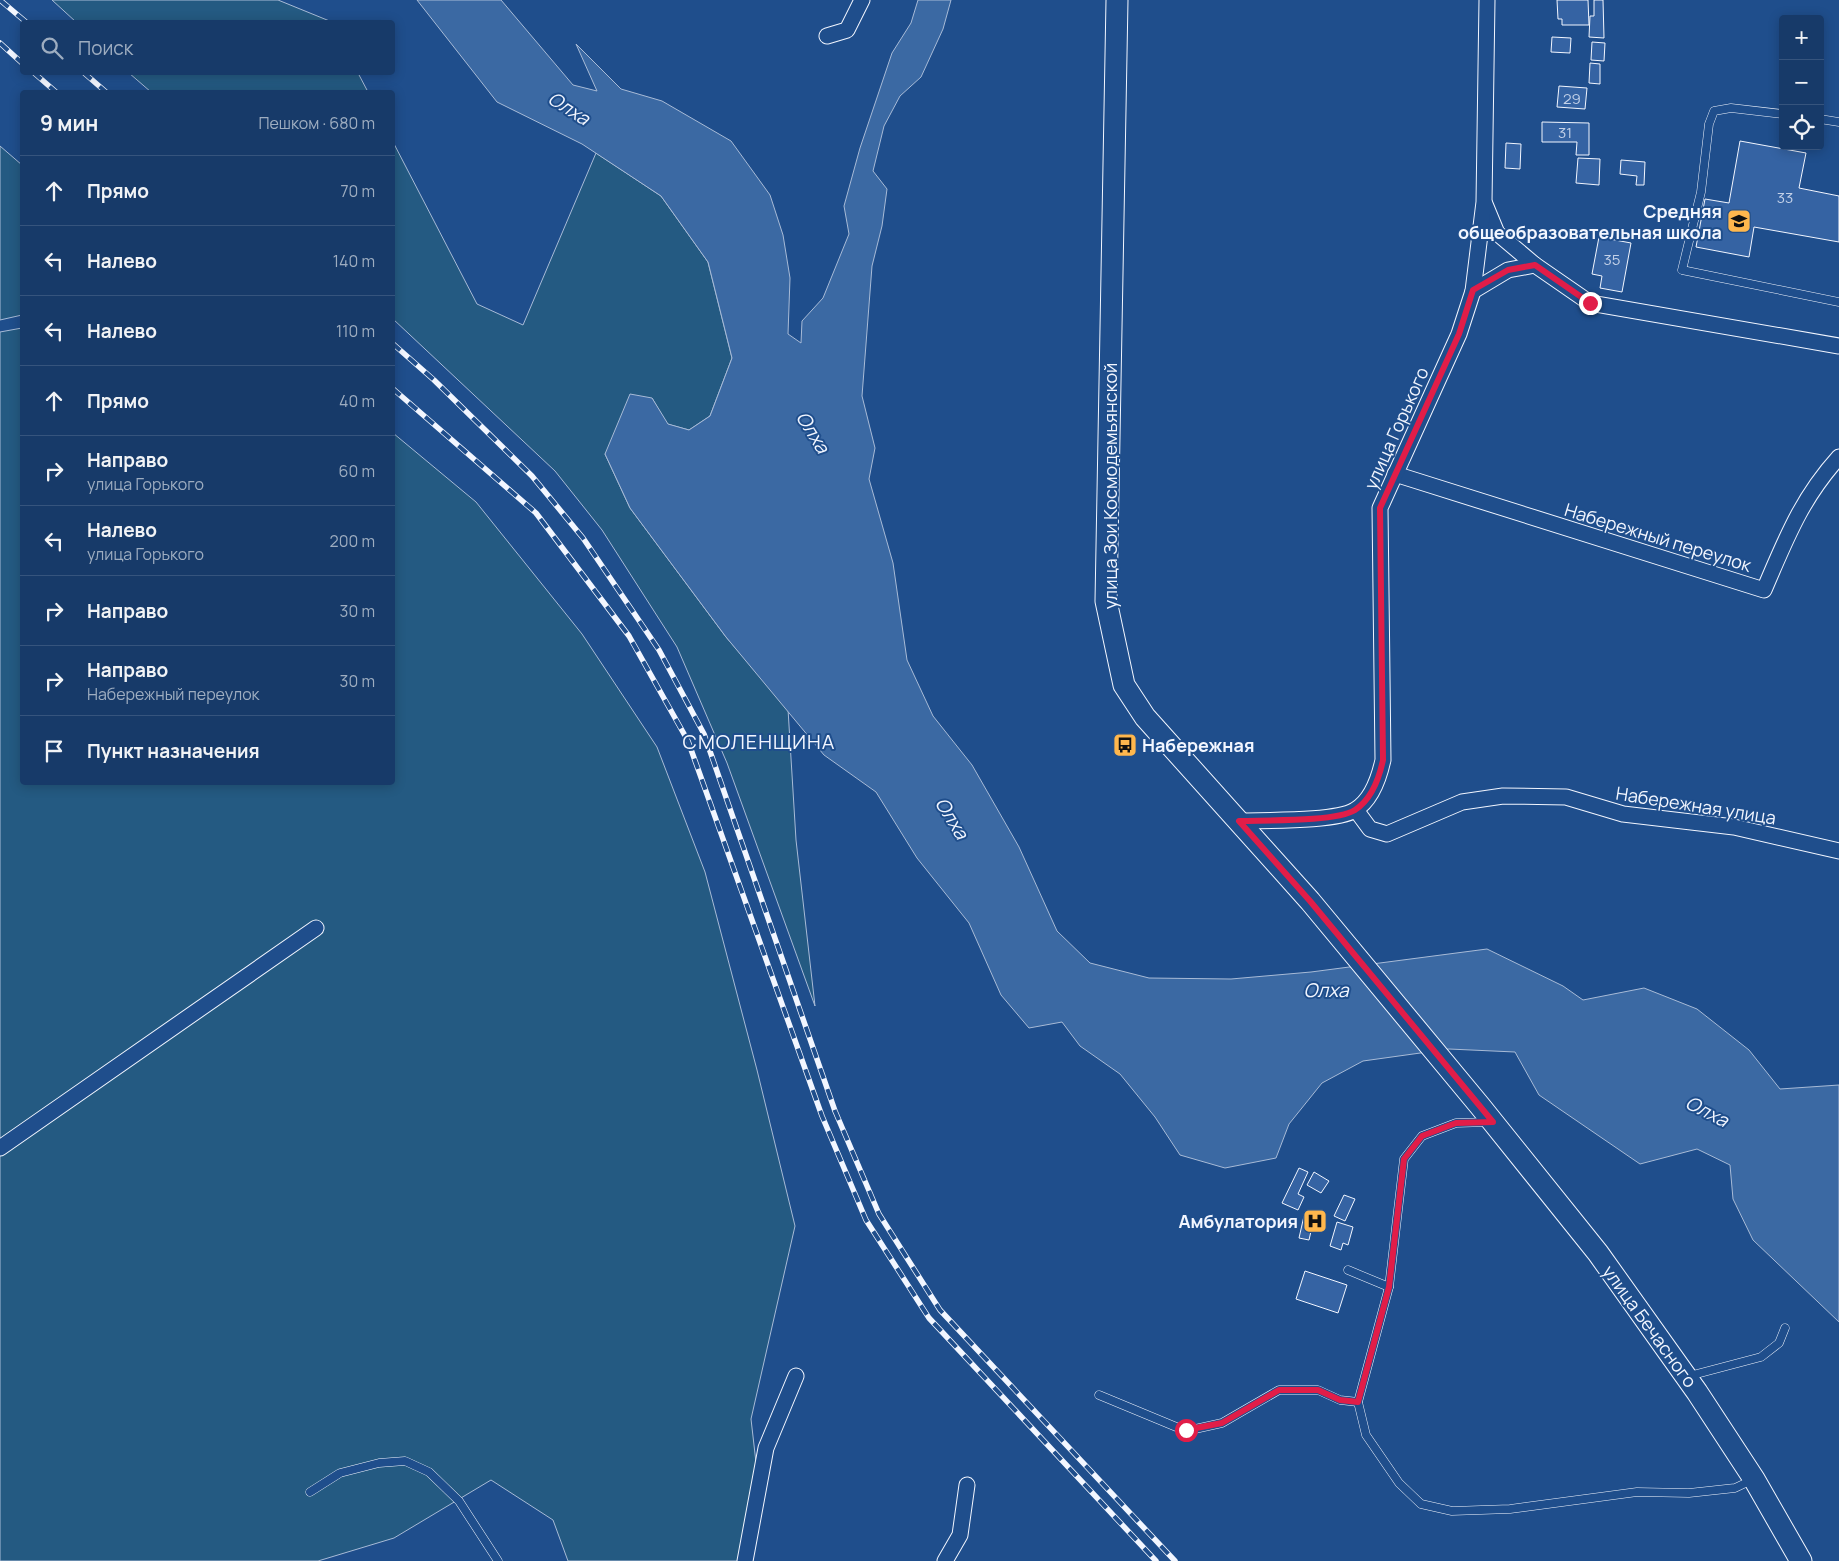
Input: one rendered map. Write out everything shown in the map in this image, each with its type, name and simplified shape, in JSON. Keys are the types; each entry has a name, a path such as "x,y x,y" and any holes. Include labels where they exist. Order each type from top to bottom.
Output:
{"main road":[{"name":"улица Зои Космодемьянской","path":"1117,0 1106,600 1124,685 1156,730 1310,901 1480,1106"},
{"name":"улица Бечасного","path":"1480,1106 1598,1254 1687,1377 1754,1479 1801,1561"}],"street":[{"path":"827,36 847,30 862,0"},
{"name":"улица Горького","path":"1356,810 1378,784 1383,760 1380,508 1459,334 1473,290 1484,202 1487,0"},
{"path":"1484,202 1497,232 1535,265 1590,303 1839,346"},
{"path":"1473,290 1508,270 1535,265"},
{"name":"Набережный переулок","path":"1395,474 1764,590 1793,520 1817,482 1839,457"},
{"name":"Набережная улица","path":"1356,810 1370,829 1387,834 1462,802 1503,796 1566,797 1622,814 1734,827 1839,851"},
{"path":"1239,821 1340,816 1356,810"},
{"path":"0,1148 316,928"},
{"path":"745,1561 766,1448 796,1376"},
{"path":"945,1561 960,1535 967,1485"}],"lane":[{"path":"1779,114 1731,108 1714,111 1709,124 1701,192 1682,270 1839,302"},
{"path":"1824,120 1839,122"},
{"path":"1493,1122 1456,1123 1422,1136 1404,1159 1389,1287 1358,1402 1366,1435 1399,1483 1421,1504 1452,1511 1510,1509 1637,1492 1689,1493 1735,1488 1754,1479"},
{"path":"1348,1270 1389,1287"},
{"path":"1687,1377 1761,1357 1779,1344 1785,1328"},
{"path":"1099,1395 1186,1430 1222,1423 1279,1390 1318,1390 1340,1400 1358,1402"},
{"path":"310,1492 340,1474 379,1463 405,1461 429,1472 459,1501 498,1561"}],"shaded area":[{"path":"52,0 278,0 327,20 74,20"},
{"path":"131,75 359,75 367,90 149,90"},
{"path":"0,146 20,163 20,315 0,320"},
{"path":"395,146 477,304 523,325 596,153 661,196 708,262 732,358 710,416 689,430 667,424 652,398 605,454 630,508 726,637 788,709 796,840 815,1006 727,763 677,647 602,530 555,471 395,321"},
{"path":"20,328 20,785 395,785 395,435 476,502 582,634 657,747 705,872 757,1070 795,1226 751,1419 761,1506 746,1561 568,1561 553,1520 491,1480 394,1538 318,1561 0,1561 0,332"}],"water":[{"name":"Олха","path":"417,0 501,0 573,85 597,91 576,44 621,89 662,101 731,141 770,195 783,235 790,278 788,334 801,343 802,321 823,298 849,234 844,206 860,148 892,53 911,23 918,0 951,0 943,29 921,77 900,96 884,126 873,171 887,189 882,226 872,266 862,396 875,448 869,479 893,563 907,660 933,716 972,765 1019,847 1057,931 1090,963 1149,978 1231,979 1311,972 1487,949 1563,986 1583,1000 1644,988 1697,1009 1749,1050 1780,1089 1839,1085 1839,1322 1753,1240 1733,1199 1730,1165 1697,1149 1640,1164 1539,1095 1515,1052 1449,1049 1363,1061 1322,1083 1289,1124 1276,1158 1225,1168 1180,1155 1155,1117 1120,1074 1080,1046 1062,1022 1029,1028 1001,995 969,923 917,858 876,792 824,755 726,637 630,508 605,454 630,394 652,398 668,424 689,430 710,416 732,358 708,262 661,196 582,144 497,102"}],"building":[{"path":"1557,0 1588,0 1589,25 1562,25 1562,19 1558,19"},
{"path":"1594,0 1603,0 1604,38 1589,37 1590,16 1594,16"},
{"path":"1552,37 1571,38 1570,53 1551,52"},
{"path":"1592,42 1605,43 1604,61 1591,60"},
{"path":"1590,63 1600,64 1600,84 1589,83"},
{"path":"1559,86 1587,88 1585,109 1557,107"},
{"path":"1542,122 1589,123 1589,155 1576,155 1577,142 1542,142"},
{"path":"1740,141 1779,148 1779,150 1806,153 1799,188 1839,196 1839,242 1754,227 1749,257 1696,247 1705,199 1729,203"},
{"path":"1506,143 1521,144 1520,169 1505,168"},
{"path":"1578,158 1600,159 1599,185 1576,183"},
{"path":"1621,160 1645,162 1644,185 1636,185 1637,176 1620,174"},
{"path":"1599,237 1631,243 1622,292 1600,288 1602,276 1592,274"},
{"path":"1299,1168 1308,1172 1298,1194 1304,1197 1298,1210 1282,1203"},
{"path":"1314,1172 1329,1181 1321,1193 1307,1185"},
{"path":"1344,1195 1355,1199 1345,1221 1334,1216"},
{"path":"1304,1216 1314,1218 1309,1240 1299,1238"},
{"path":"1337,1222 1353,1227 1348,1245 1343,1243 1341,1250 1330,1246"},
{"path":"1305,1271 1347,1285 1338,1313 1296,1299"}],"railway":[{"path":"0,0 24,20"},
{"path":"0,43 20,61"},
{"path":"36,75 54,90"},
{"path":"86,75 104,90"},
{"path":"395,346 434,380 532,476 583,538 659,650 704,734 835,1111 879,1214 940,1310 1175,1561"},
{"path":"395,391 536,513 629,636 688,741 822,1116 866,1220 929,1318 1156,1561"}],"place":[{"name":"Средняя общеобразовательная школа","path":"1739,221"},
{"name":"Набережная","path":"1125,745"},
{"name":"Амбулатория","path":"1315,1221"}],"district":[{"name":"СМОЛЕНЩИНА","path":"759,741"}],"route":[{"path":"1186,1430 1222,1423 1279,1390 1318,1390 1340,1400 1358,1402 1389,1287 1398,1193 1404,1159 1422,1136 1456,1123 1493,1122 1310,901 1239,821 1340,816 1356,810 1378,784 1383,760 1380,508 1459,334 1473,290 1508,270 1535,265 1590,303"}]}
